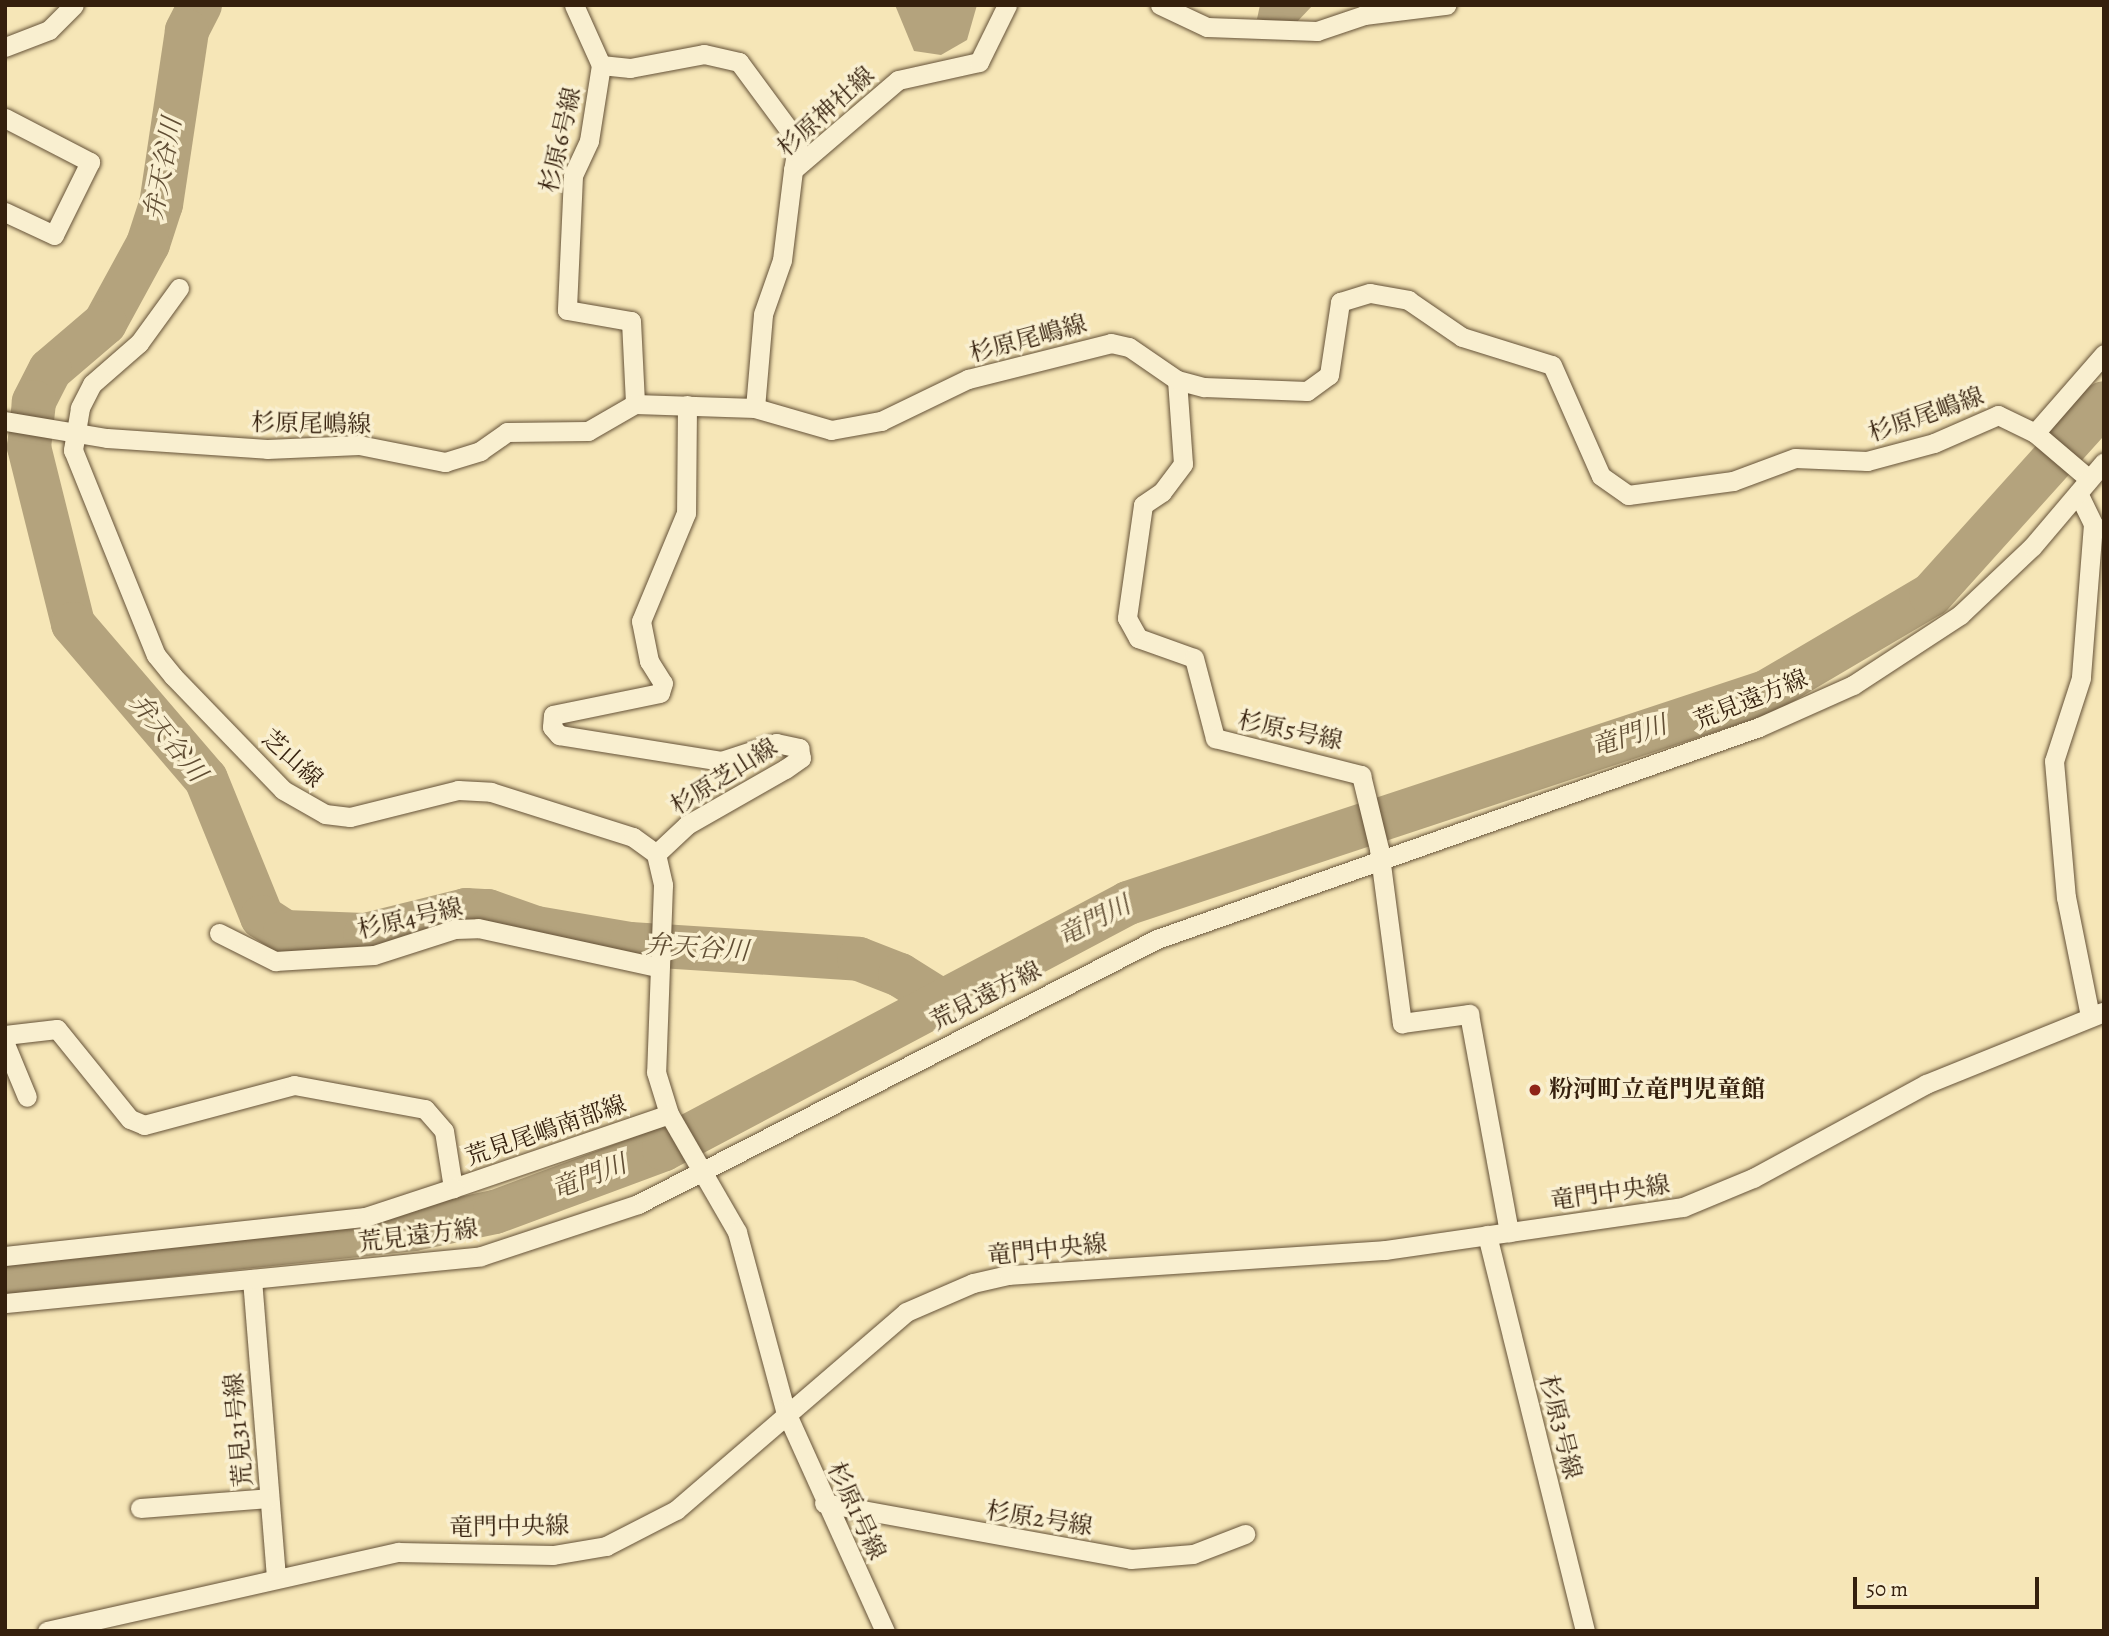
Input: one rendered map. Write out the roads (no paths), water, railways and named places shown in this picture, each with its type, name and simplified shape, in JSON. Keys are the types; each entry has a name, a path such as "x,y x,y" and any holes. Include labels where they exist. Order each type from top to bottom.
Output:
{"street":[{"path":"5,47 49,30 74,5"},
{"path":"574,5 601,65 630,68 704,54 739,62 798,142 793,170"},
{"name":"杉原神社線","path":"755,408 763,314 782,260 793,170 898,80 979,62 1006,5"},
{"path":"1160,5 1186,23 1207,27 1317,31 1364,15 1446,5"},
{"name":"杉原6号線","path":"601,65 589,141 573,176 567,310 631,321 635,404"},
{"path":"5,118 90,162 54,235 5,212"},
{"path":"74,433 92,384 139,343 180,288"},
{"name":"杉原尾嶋線","path":"5,421 74,433 267,449 359,445 445,462 480,451 507,432 588,430 635,404 755,408 831,430 881,421 968,379 1111,343 1129,347 1177,380 1277,391 1321,385 1329,375 1340,302 1370,293 1408,300 1462,337 1552,365 1601,476 1628,495 1733,481 1795,458 1867,461 1934,443 1998,415 2036,434 2083,481 2098,517 2081,678 2054,761 2066,897 2097,1014"},
{"path":"2036,434 2104,354"},
{"name":"杉原5号線","path":"1177,380 1183,464 1162,492 1143,505 1128,618 1138,638 1194,658 1215,738 1348,769 1361,775 1380,853 1402,1023 1469,1014 1509,1232"},
{"name":"杉原芝山線","path":"656,854 687,825 801,758 789,742 721,761 604,737 559,735 552,727 553,715 660,692 663,683 649,662 641,621 686,513 687,405"},
{"name":"芝山線","path":"74,433 79,474 156,655 302,805 349,817 423,795 491,792 633,836 656,854"},
{"name":"荒見遠方線","path":"5,1303 481,1256 638,1204 698,1163 1157,939 1380,853 1759,727 1853,685 1960,615 2083,481 2104,462"},
{"path":"656,854 663,885 657,965 655,1060 670,1115 737,1232 785,1410"},
{"name":"杉原4号線","path":"219,933 275,961 374,955 455,929 478,928 657,965"},
{"name":"竜門中央線","path":"47,1631 275,1577 398,1552 554,1555 606,1545 676,1510 785,1410 906,1312 973,1283 1128,1265 1326,1256 1683,1207 1718,1195 1926,1084 2097,1014"},
{"name":"荒見尾嶋南部線","path":"5,1035 57,1029 130,1119 144,1125 294,1085 425,1109 444,1131 453,1188 670,1115"},
{"path":"5,1044 27,1097"},
{"path":"5,1256 365,1217 426,1202 453,1188"},
{"name":"杉原3号線","path":"1488,1235 1585,1631"},
{"name":"荒見31号線","path":"252,1279 275,1577"},
{"name":"杉原1号線","path":"785,1410 824,1503 885,1631"},
{"path":"140,1508 269,1498"},
{"name":"杉原2号線","path":"824,1503 1131,1559 1194,1554 1245,1534"}],"waterway":[{"name":"弁天谷川","path":"200,5 187,31 161,204 148,244 105,323 50,370 34,402 29,447 73,624 206,779 262,917 285,932 365,935 466,910 488,911 536,928 630,944 859,959 900,975 940,1000"},
{"name":"竜門川","path":"5,1272 414,1229 495,1212 664,1149 1128,903 1766,692 1931,595 2104,403"}],"place":[{"name":"粉河町立竜門児童館","path":"1535,1090"}]}
